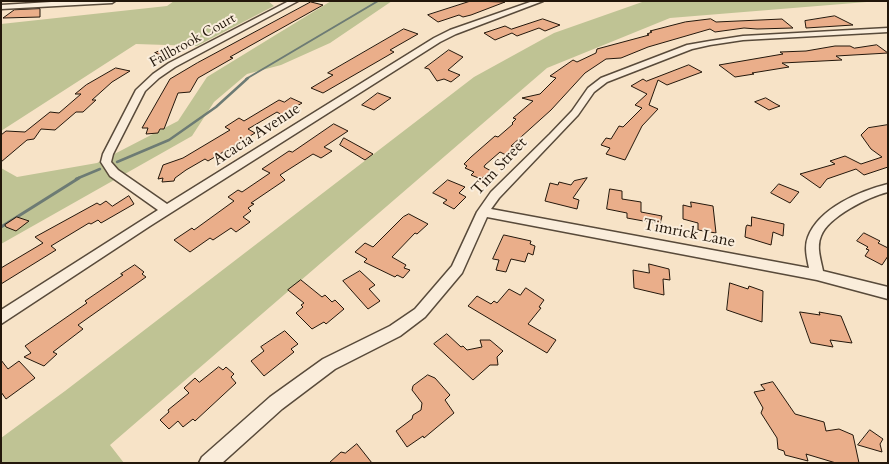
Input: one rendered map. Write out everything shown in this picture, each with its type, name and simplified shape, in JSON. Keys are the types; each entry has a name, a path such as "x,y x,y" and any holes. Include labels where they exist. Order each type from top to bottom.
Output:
{"street":[{"path":"1,7 112,1"},
{"name":"Fallbrook Court","path":"167,210 114,173 106,162 108,154 141,90 172,65 295,1"},
{"name":"Acacia Avenue","path":"1,318 167,210 437,40 453,32 540,1"},
{"name":"Tim Street","path":"208,462 276,403 329,364 395,331 420,313 457,269 483,212 495,195 575,113 591,90 604,80 620,72 710,43 743,38 888,30"},
{"path":"817,275 813,244 816,232 846,206 867,193 888,188"},
{"name":"Timrick Lane","path":"483,212 817,275 888,293"}],"green space":[{"path":"174,1 268,1 274,6 197,46 136,44 1,131 1,24 167,6"},
{"path":"331,1 392,1 330,43 281,65 247,74 214,102 192,136 1,244 1,168 17,177 97,163 178,121 207,77"},
{"path":"645,1 879,1 670,18 547,68 110,445 124,463 1,463 1,438 474,77 554,33"}],"building":[{"path":"471,1 505,2 471,15 463,17 459,15 438,22 428,15"},
{"path":"311,2 323,5 230,57 233,58 198,78 190,92 178,93 164,129 160,129 158,133 146,134 148,128 142,128 170,79"},
{"path":"40,9 40,17 3,18 14,10"},
{"path":"835,16 853,25 806,28 805,21"},
{"path":"543,19 560,25 545,31 539,28 517,36 512,33 495,40 484,33 505,26 511,29"},
{"path":"711,19 716,22 782,19 793,28 744,28 715,32 710,29 648,47 621,58 606,59 585,73 551,110 511,146 516,148 508,156 500,152 485,165 484,167 491,171 481,179 471,175 474,172 465,168 467,166 464,164 471,157 495,136 498,137 513,124 516,119 513,118 533,101 522,98 540,94 556,78 550,76 573,60 577,62 596,53 597,49 649,35 647,34 652,32 650,31 685,22"},
{"path":"404,29 418,34 390,50 394,52 323,93 311,88 333,75 328,73"},
{"path":"877,45 888,53 836,56 842,60 782,63 789,67 735,77 719,65 783,54 780,52 806,51 835,46 850,46 854,48"},
{"path":"166,48 179,52 168,58 155,53"},
{"path":"449,50 463,57 448,70 460,75 451,82 444,79 437,81 429,69 425,68"},
{"path":"689,65 702,72 667,85 658,80 649,105 658,109 642,126 625,160 606,154 610,148 601,145 606,138 611,139 619,126 623,127 642,108 635,105 647,94 631,86 643,79 646,81"},
{"path":"116,68 130,71 112,82 92,100 96,100 83,112 76,112 55,130 41,129 34,139 27,140 1,162 1,135 6,131 25,132 50,112 59,113 81,94 75,94 86,85"},
{"path":"378,93 391,98 374,110 362,105"},
{"path":"291,98 302,103 282,115 277,112 248,129 255,133 208,161 205,159 186,170 175,178 174,181 162,182 163,178 158,179 163,165 183,158 230,130 225,127 239,118 244,121 279,100 284,102"},
{"path":"766,98 780,106 769,110 755,102"},
{"path":"334,124 348,131 324,147 332,151 321,158 313,154 280,175 285,180 251,203 254,204 248,208 251,211 243,217 250,222 236,232 231,228 213,240 210,238 190,252 174,240 192,228 194,230 234,201 228,197 238,190 242,192 270,173 262,169"},
{"path":"888,125 888,167 864,175 856,169 827,179 820,188 800,174 835,164 830,161 845,156 861,164 882,157 871,149 861,135 868,128"},
{"path":"344,138 373,154 365,160 340,145"},
{"path":"587,178 573,198 579,200 577,209 545,201 550,183 558,185 559,182 571,185 574,181"},
{"path":"448,180 465,187 459,193 466,197 454,209 443,203 447,200 433,193"},
{"path":"779,184 799,192 790,203 771,193"},
{"path":"610,189 622,191 622,199 641,202 641,212 662,216 660,224 627,218 627,213 607,209"},
{"path":"129,196 134,204 101,223 98,220 91,224 89,223 51,246 56,250 1,284 1,268 43,243 35,237 97,203 100,205 106,201 112,206"},
{"path":"691,202 713,206 716,233 698,230 698,223 683,219 683,205 691,207"},
{"path":"409,214 428,224 417,234 415,233 392,257 406,265 404,268 410,270 403,278 397,275 395,277 364,262 367,259 355,252 365,243 373,247 403,217"},
{"path":"17,217 29,221 16,231 6,227 5,225"},
{"path":"752,217 784,224 783,236 773,232 771,245 745,237 746,227 747,225 751,226"},
{"path":"864,233 880,241 878,243 888,248 888,256 882,265 865,256 869,250 866,249 868,247 857,241"},
{"path":"504,235 531,241 530,244 535,246 533,255 528,253 525,262 511,259 506,272 496,270 499,260 493,259"},
{"path":"649,264 669,269 670,280 663,279 664,295 634,288 633,270 649,273"},
{"path":"135,265 144,272 142,274 146,277 78,325 83,329 53,352 57,354 44,366 24,357 31,353 25,346 87,303 85,301"},
{"path":"360,271 375,285 369,289 380,301 368,309 343,281"},
{"path":"301,280 322,297 325,295 332,302 335,300 344,309 326,324 324,322 312,329 296,313 303,307 301,305 304,303 288,290"},
{"path":"730,283 748,289 749,286 763,291 762,322 727,310"},
{"path":"526,288 544,300 539,307 541,308 528,324 556,340 547,353 468,306 477,296 491,304 494,301 497,303 509,289 520,295"},
{"path":"800,312 820,315 819,312 841,316 852,343 830,340 833,347 811,343"},
{"path":"285,331 298,344 291,349 294,352 264,376 251,361 264,351 261,347"},
{"path":"447,334 467,350 482,347 480,340 490,340 503,351 497,357 498,365 490,365 473,380 434,344"},
{"path":"1,360 8,369 19,361 35,378 6,399 1,392"},
{"path":"219,367 223,370 226,367 234,374 231,377 236,383 195,421 193,419 183,427 178,421 169,429 160,420 169,412 168,410 189,393 184,388 195,378 199,382"},
{"path":"428,375 435,378 450,395 445,400 454,413 424,438 423,436 407,447 396,431 421,410 422,403 412,390 413,386"},
{"path":"773,382 795,414 824,422 826,431 839,429 853,435 859,463 836,463 806,454 808,461 785,455 784,451 778,449 777,438 761,413 763,408 754,392 765,390 761,385"},
{"path":"870,430 883,439 880,444 882,452 858,445"},
{"path":"357,444 372,463 329,463 341,452 345,453"}],"waterway":[{"path":"246,79 378,1"},
{"path":"117,162 169,140 216,107 248,78"},
{"path":"76,179 100,169"},
{"path":"1,227 79,178"}]}
